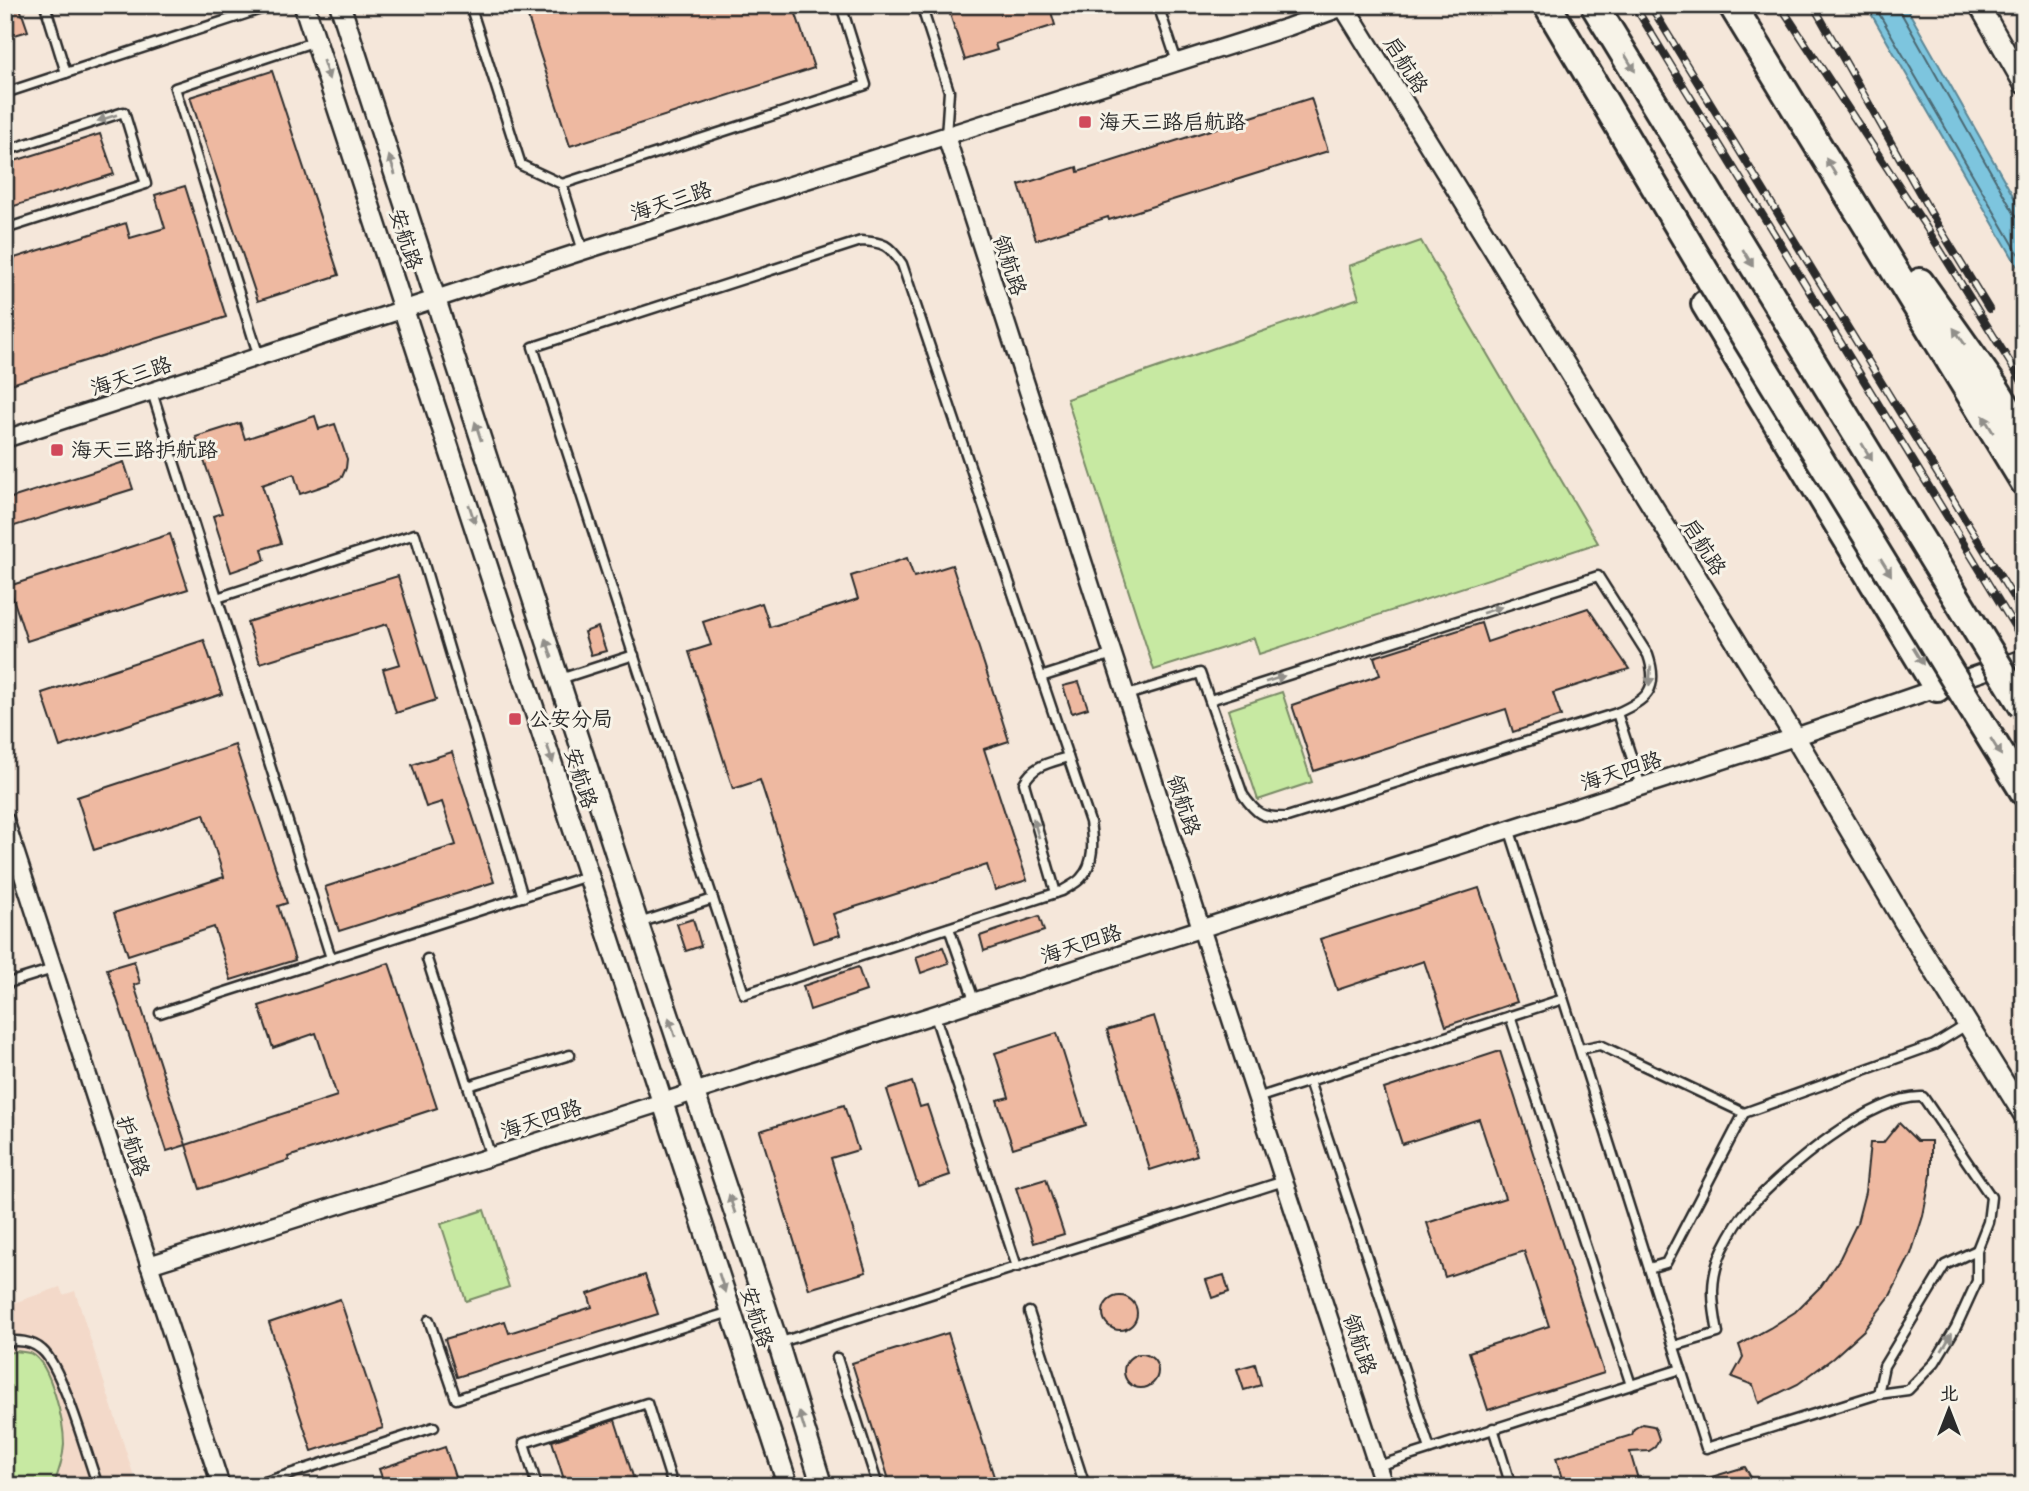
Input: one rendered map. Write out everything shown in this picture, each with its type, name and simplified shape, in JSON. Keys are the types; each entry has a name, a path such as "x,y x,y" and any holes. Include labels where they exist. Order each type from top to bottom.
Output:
{"highway":[{"path":"1594,5 2024,708"},
{"path":"1732,5 2024,482"},
{"path":"1551,12 1577,89 1937,688"},
{"path":"1551,12 1712,284 2024,792"},
{"path":"1849,196 1916,276 2024,434"}],"street":[{"name":"安航路","path":"304,5 788,1486"},
{"name":"安航路","path":"340,5 638,923 778,1343 822,1486"},
{"path":"1979,5 2024,84"},
{"name":"海天三路","path":"5,439 1345,6"},
{"name":"启航路","path":"1345,6 2024,1115"},
{"name":"领航路","path":"946,136 1384,1486"},
{"name":"海天四路","path":"149,1265 1795,737 2024,658"},
{"name":"护航路","path":"5,820 221,1486"}],"lane":[{"path":"45,5 66,73"},
{"path":"5,93 273,5"},
{"path":"470,5 520,165 562,184 866,85 841,5"},
{"path":"921,5 949,91 946,136"},
{"path":"1158,5 1177,62"},
{"path":"259,356 175,88 316,41"},
{"path":"5,151 124,112 146,184 5,229"},
{"path":"562,184 583,251"},
{"path":"861,241 879,241 892,250 902,264 1090,822 1093,843 1090,864 1081,879 1056,893 744,994 634,655 533,347 861,241"},
{"path":"152,392 331,958"},
{"path":"217,598 415,534 523,897"},
{"path":"1127,695 1200,673 1243,795 1253,809 1268,818 1287,817 1617,713 1639,703 1648,693 1652,667 1648,655 1598,576 1210,700"},
{"path":"1041,677 1113,654"},
{"path":"559,679 634,655"},
{"path":"1617,713 1641,786"},
{"path":"1056,893 1024,783 1028,774 1036,767 1068,757"},
{"path":"1509,828 1706,1448 1878,1394 1908,1390 1935,1362 1956,1327 1976,1281 1976,1250 1988,1222 1991,1197 1923,1097 1909,1096 1884,1106 1832,1135 1784,1173 1747,1210 1723,1249 1712,1286 1712,1304 1718,1333 1674,1346"},
{"path":"160,1013 589,875"},
{"path":"638,923 713,899"},
{"path":"949,928 974,1000"},
{"path":"427,959 491,1157"},
{"path":"5,984 53,969"},
{"path":"1257,1098 1563,999"},
{"path":"934,1013 1017,1267"},
{"path":"1510,1016 1631,1385"},
{"path":"1649,1268 1666,1263 1744,1113 1934,1045 1968,1024"},
{"path":"1580,1049 1600,1045 1744,1113"},
{"path":"468,1086 570,1055"},
{"path":"1309,1081 1430,1449"},
{"path":"778,1343 1284,1181"},
{"path":"1878,1394 1884,1366 1945,1265 1976,1250"},
{"path":"429,1320 456,1399 732,1312"},
{"path":"1029,1312 1085,1486"},
{"path":"5,1342 29,1342 42,1350 58,1372 98,1486"},
{"path":"837,1358 878,1486"},
{"path":"1378,1466 1681,1368"},
{"path":"537,1486 524,1443 647,1403 673,1486"},
{"path":"253,1486 434,1427"},
{"path":"1493,1429 1511,1486"}],"shaded area":[{"path":"60,1287 63,1295 75,1291 137,1486 5,1486 5,1306"}],"green space":[{"path":"1421,241 1598,543 1259,654 1254,638 1154,670 1067,399 1359,298 1349,266"},
{"path":"1282,692 1312,782 1258,800 1228,710"},
{"path":"484,1210 509,1287 466,1301 441,1224"},
{"path":"16,1351 30,1353 39,1360 55,1395 64,1444 53,1486 5,1486 5,1354"}],"water":[{"path":"1866,5 1905,5 2024,215 2024,277"}],"building":[{"path":"5,5 19,5 28,31 5,38"},
{"path":"524,5 793,5 814,68 570,146"},
{"path":"947,5 1049,5 1055,25 995,44 997,50 965,60"},
{"path":"272,71 339,275 258,301 190,97"},
{"path":"1311,98 1328,151 1109,220 1108,217 1036,240 1019,185 1077,167 1078,172"},
{"path":"100,134 114,174 5,209 5,164"},
{"path":"185,186 226,317 5,386 5,261 126,223 130,238 165,228 155,195"},
{"path":"315,416 319,429 335,424 347,459 342,477 300,494 294,474 262,485 281,543 262,549 265,560 231,572 213,516 222,513 196,437 240,423 245,439"},
{"path":"124,462 133,489 5,529 5,500"},
{"path":"170,534 188,589 27,641 9,586"},
{"path":"907,558 914,577 952,565 1009,741 984,749 1027,880 995,890 987,865 833,914 840,935 813,943 760,780 733,789 689,652 711,645 703,622 762,603 770,627 858,599 851,576"},
{"path":"398,576 436,700 396,713 383,669 400,664 387,624 260,663 247,622"},
{"path":"1588,608 1629,669 1553,693 1561,716 1513,732 1506,709 1314,771 1292,705 1380,675 1374,657 1481,623 1487,642"},
{"path":"598,627 606,651 591,655 584,632"},
{"path":"204,640 222,694 60,747 42,693"},
{"path":"1079,682 1088,708 1072,713 1063,686"},
{"path":"235,745 287,903 278,906 295,960 231,980 214,927 128,955 114,913 224,877 204,814 94,850 77,797"},
{"path":"452,752 494,882 339,931 325,887 456,845 442,802 426,807 412,765"},
{"path":"1479,888 1517,1002 1446,1026 1424,961 1337,990 1320,939"},
{"path":"1039,916 1044,931 984,951 980,936"},
{"path":"693,919 701,946 686,951 677,924"},
{"path":"943,947 949,963 921,973 916,957"},
{"path":"134,961 140,983 134,985 186,1145 167,1151 107,969"},
{"path":"389,963 437,1108 200,1189 186,1145 337,1096 316,1033 273,1048 259,1006"},
{"path":"858,967 866,991 810,1010 803,986"},
{"path":"1154,1016 1197,1155 1150,1170 1107,1030"},
{"path":"1057,1033 1086,1125 1013,1148 997,1100 1009,1097 995,1053"},
{"path":"1500,1051 1604,1373 1488,1410 1469,1352 1549,1326 1524,1251 1445,1277 1427,1223 1505,1198 1479,1119 1402,1144 1384,1089"},
{"path":"912,1082 920,1107 927,1105 950,1175 918,1186 887,1090"},
{"path":"844,1105 858,1150 831,1158 866,1272 809,1289 760,1131"},
{"path":"1899,1123 1917,1141 1931,1141 1931,1175 1923,1216 1911,1254 1890,1296 1864,1330 1833,1358 1798,1384 1759,1403 1753,1385 1732,1377 1743,1357 1739,1345 1795,1312 1821,1286 1840,1258 1857,1223 1865,1192 1870,1143 1883,1143"},
{"path":"1046,1179 1064,1234 1034,1243 1016,1188"},
{"path":"645,1275 658,1314 457,1377 445,1339 505,1321 509,1333 592,1307 588,1294"},
{"path":"1224,1275 1229,1292 1212,1298 1206,1280"},
{"path":"1120,1296 1132,1301 1137,1313 1132,1325 1120,1330 1108,1325 1103,1313 1108,1301"},
{"path":"340,1299 383,1428 312,1451 269,1323"},
{"path":"948,1333 997,1486 891,1486 852,1363"},
{"path":"1141,1354 1153,1359 1158,1371 1153,1383 1141,1388 1129,1383 1124,1371 1129,1359"},
{"path":"1255,1364 1261,1385 1244,1390 1237,1369"},
{"path":"615,1420 636,1486 566,1486 552,1441"},
{"path":"1642,1424 1653,1426 1659,1439 1649,1451 1630,1452 1640,1486 1564,1486 1556,1458 1632,1435 1634,1429"},
{"path":"445,1447 458,1486 423,1486 422,1481 406,1486 385,1486 379,1469"},
{"path":"1745,1467 1756,1486 1696,1486 1695,1482"}],"railway":[{"path":"1634,5 2024,642"},
{"path":"1650,5 2024,615"},
{"path":"1780,5 1926,227 2024,385"},
{"path":"1813,5 1936,222 1989,309"}],"place":[{"name":"海天三路启航路","path":"1085,122"},
{"name":"海天三路护航路","path":"57,450"},
{"name":"公安分局","path":"515,719"}]}
